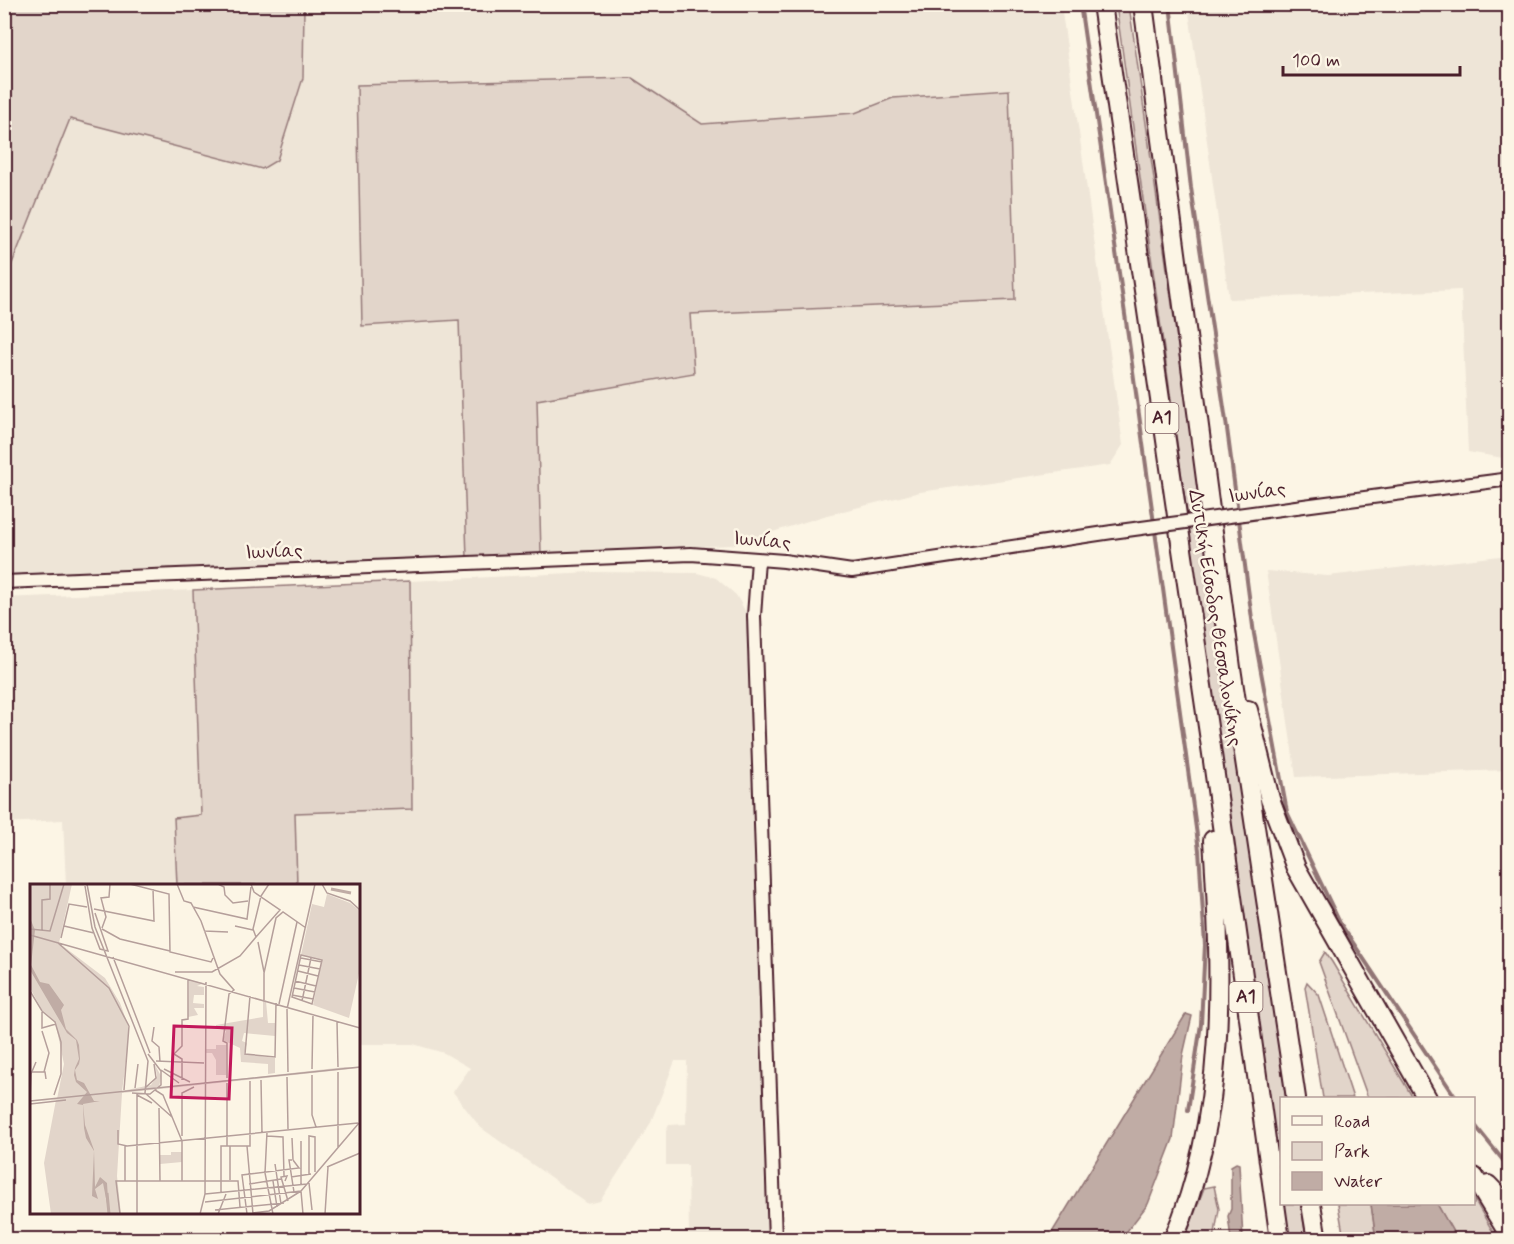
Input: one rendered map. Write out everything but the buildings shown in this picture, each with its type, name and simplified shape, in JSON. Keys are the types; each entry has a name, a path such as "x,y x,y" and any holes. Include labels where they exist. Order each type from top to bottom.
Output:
{"highway":[{"name":"Δυτική Είσοδος Θεσσαλονίκης","path":"1102,4 1212,754 1280,1239"},
{"name":"Δυτική Είσοδος Θεσσαλονίκης","path":"1143,4 1232,668 1296,1097"},
{"path":"1232,668 1247,707 1281,835 1296,868 1426,1097"},
{"path":"1173,1239 1190,1202 1201,1160 1216,1033 1218,945 1211,818 1212,754"},
{"path":"1475,1169 1509,1208"},
{"path":"1475,1180 1509,1236"},
{"path":"1311,1205 1317,1239"}],"street":[{"name":"Ιωνίας","path":"4,582 691,554 852,571 1112,532 1509,479"},
{"path":"758,560 754,616 775,1239"}],"shaded area":[{"path":"304,5 1061,5 1123,445 1110,465 920,492 827,515 731,545 541,554 536,400 694,373 689,314 1015,300 1009,90 894,98 855,113 702,124 632,78 357,85 362,325 459,320 467,558 5,575 7,276 70,119 262,169 303,78"},
{"path":"1188,5 1509,5 1509,459 1468,452 1461,290 1229,299"},
{"path":"1509,555 1509,770 1296,777 1266,571 1328,576"},
{"path":"591,572 697,573 716,578 736,595 747,614 761,958 768,1239 689,1239 688,1165 666,1165 666,1131 669,1125 686,1124 687,1061 675,1061 650,1124 600,1201 588,1204 480,1127 453,1092 470,1068 444,1053 413,1044 360,1044 360,884 297,884 295,813 412,808 410,581"},
{"path":"193,590 201,816 174,818 177,884 66,884 63,820 5,823 4,598"}],"green space":[{"path":"5,4 304,5 303,78 277,160 262,169 70,119 7,276 5,338"},
{"path":"1116,5 1129,5 1286,1097 1280,1097 1280,1182"},
{"path":"632,78 702,124 855,113 893,98 1009,90 1015,300 690,314 694,373 537,400 541,554 467,558 459,320 362,326 357,85"},
{"path":"410,581 412,809 295,813 297,884 177,884 174,818 201,815 193,590"},
{"path":"1325,952 1412,1097 1368,1097 1319,962"},
{"path":"1307,982 1319,995 1353,1097 1323,1097 1305,987"},
{"path":"1214,1186 1219,1209 1214,1239 1185,1239 1204,1188"},
{"path":"1475,1201 1497,1239 1457,1239 1438,1205 1475,1205"},
{"path":"1283,1205 1301,1205 1306,1239 1288,1239"},
{"path":"1338,1205 1371,1205 1376,1239 1344,1239"}],"water":[{"path":"1186,1014 1192,1016 1183,1055 1173,1139 1148,1204 1121,1239 1048,1239"},
{"path":"1239,1164 1243,1239 1231,1239 1228,1216 1231,1209 1231,1166"},
{"path":"1371,1205 1438,1205 1457,1239 1376,1239"}],"waterway":[{"path":"1080,4 1199,850 1205,945 1201,1024 1188,1110"},
{"path":"1170,4 1191,188 1226,421 1254,634 1287,812 1340,923 1455,1097"},
{"path":"1475,1125 1510,1169"}]}
